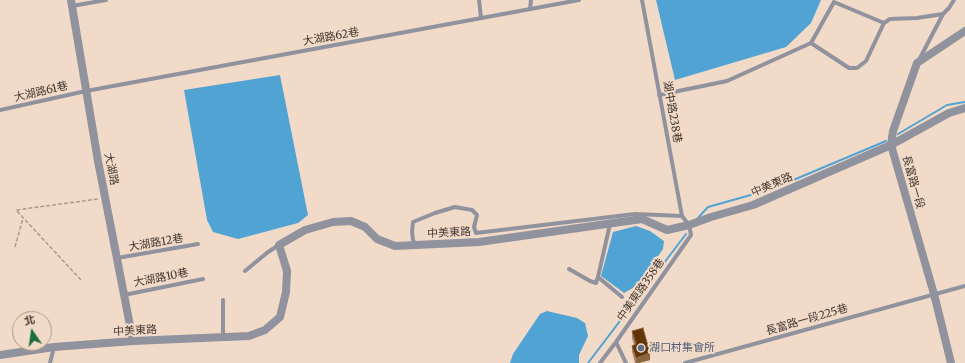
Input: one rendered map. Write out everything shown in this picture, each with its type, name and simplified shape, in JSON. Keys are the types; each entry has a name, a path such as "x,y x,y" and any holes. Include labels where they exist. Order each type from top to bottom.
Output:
{"street":[{"name":"大湖路","path":"71,3 105,198 133,341"},
{"path":"917,63 965,31"},
{"name":"長富路一段","path":"917,63 893,131 891,145 934,294 951,363"},
{"name":"中美東路","path":"0,355 54,347 133,341 249,336 265,330 280,317 286,292 288,271 280,245 305,230 333,222 351,221 365,227 377,239 395,246 479,242 642,219 667,230 689,225 753,205 891,145 949,113 965,108"}],"lane":[{"path":"71,3 106,0"},
{"path":"479,0 481,18"},
{"path":"530,9 531,0"},
{"name":"大湖路62巷","path":"86,91 579,0"},
{"name":"湖中路238巷","path":"642,0 682,216 689,225"},
{"path":"917,63 943,14 954,0"},
{"path":"659,95 727,81 810,43 834,2 884,23"},
{"path":"810,43 849,68 857,68 866,61 884,23 890,19 917,18 943,14"},
{"name":"大湖路61巷","path":"0,110 86,91"},
{"path":"416,246 413,240 413,222 435,213 456,207 472,210 477,215 474,226 476,233 635,214 682,216"},
{"path":"569,269 596,283 610,223"},
{"name":"中美東路358巷","path":"600,363 691,235 689,225"},
{"name":"大湖路12巷","path":"117,258 198,244"},
{"path":"245,271 268,252 280,245"},
{"path":"598,277 622,297"},
{"name":"大湖路10巷","path":"124,295 203,279"},
{"name":"長富路一段225巷","path":"685,363 965,286"},
{"path":"223,300 223,337"},
{"path":"616,342 626,363"},
{"path":"50,363 54,347"}],"path":[{"path":"80,280 16,210 105,198"},
{"path":"15,247 23,218"}],"water":[{"path":"656,0 821,0 811,23 786,47 675,80"},
{"path":"280,75 308,215 298,223 238,239 213,232 207,220 184,90"},
{"path":"636,226 650,231 664,241 663,249 638,285 624,293 601,276 613,232"},
{"path":"547,311 577,318 585,323 588,336 579,355 579,363 510,363 513,354 540,314"}],"building":[{"name":"湖口村集會所","path":"643,328 650,353 636,358 632,346 636,344 632,331"}],"waterway":[{"path":"898,134 947,105 965,102"},
{"path":"697,219 708,207 772,189 886,141"},
{"path":"588,363 686,234"}],"place":[{"name":"湖口村集會所","path":"641,348"}]}
